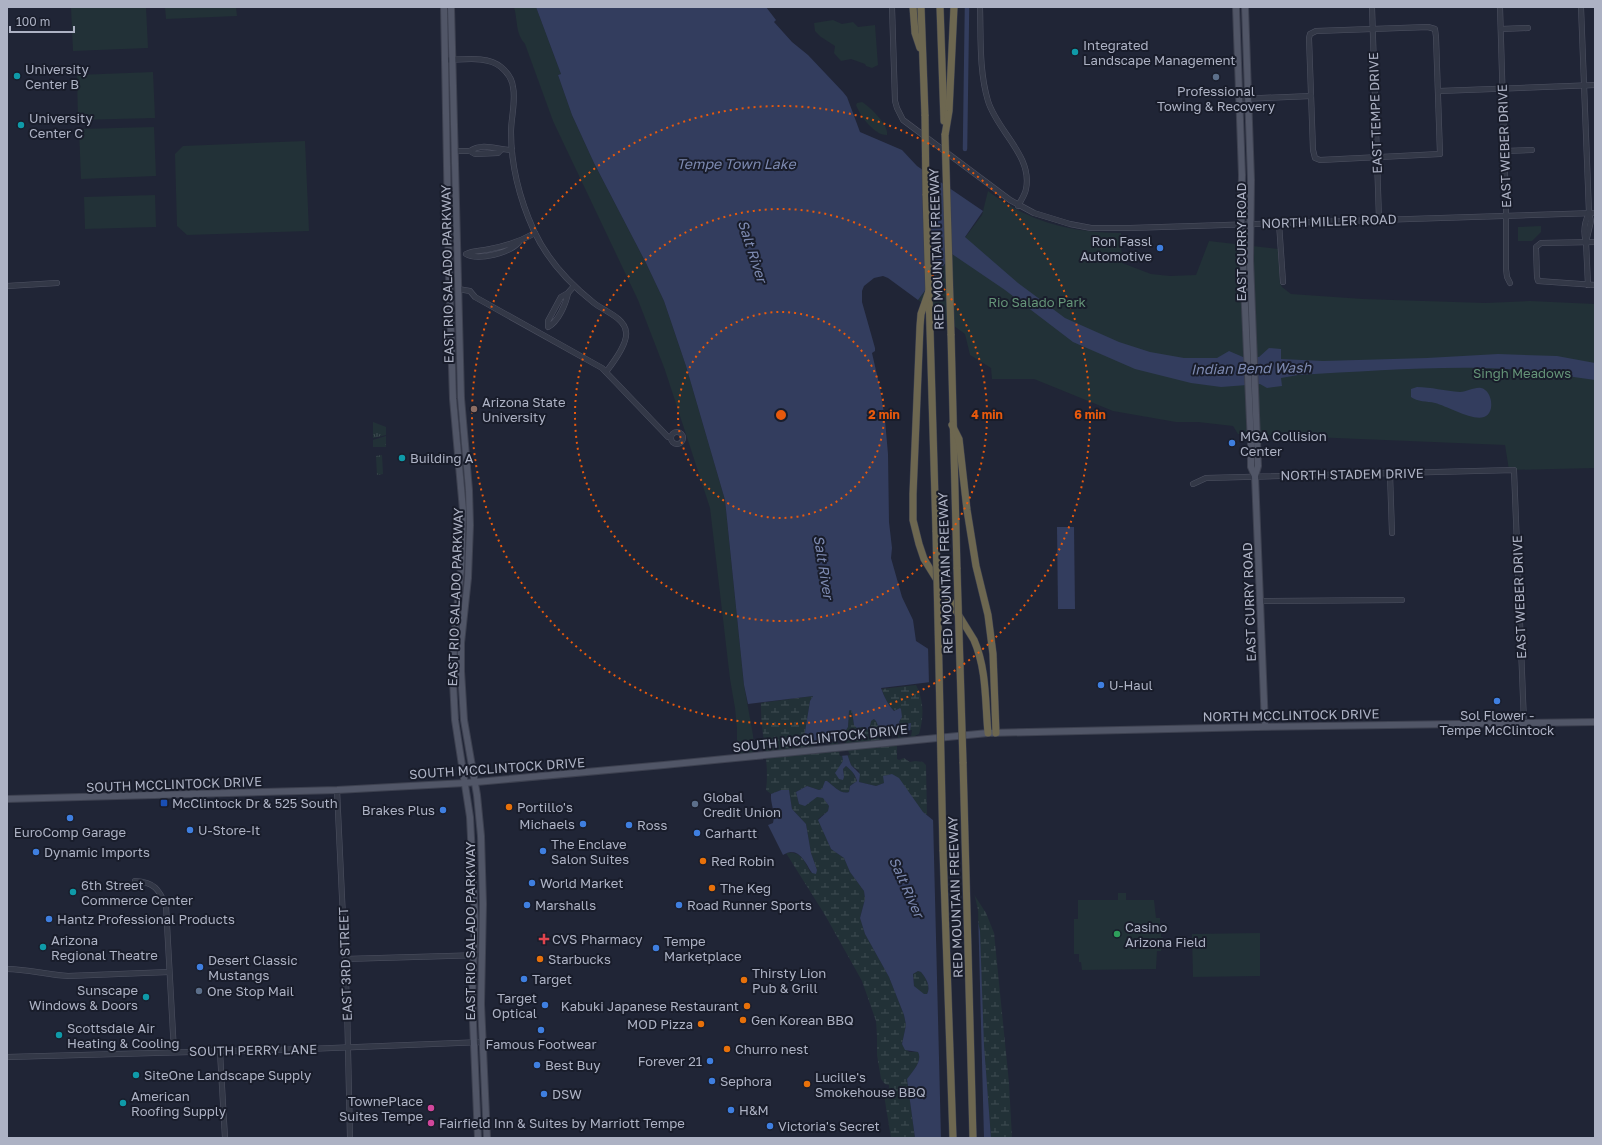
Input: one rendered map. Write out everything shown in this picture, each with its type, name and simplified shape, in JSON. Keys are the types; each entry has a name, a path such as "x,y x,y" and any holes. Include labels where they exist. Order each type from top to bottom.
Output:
{"highway":[{"path":"913,7 916,33 923,57"},
{"name":"RED MOUNTAIN FREEWAY","path":"921,7 947,982 953,1138"},
{"name":"RED MOUNTAIN FREEWAY","path":"940,7 951,334 952,425 973,1138"},
{"path":"945,135 949,111 954,7"},
{"path":"929,292 921,314 912,494 913,520 924,559 974,640 980,653 984,672 988,733"},
{"path":"952,425 959,439 967,510 976,566 988,614 993,654 996,733"}],"main road":[{"name":"EAST RIO SALADO PARKWAY","path":"444,7 454,418 462,491 463,515 461,568 454,642 453,681 455,720 470,818 474,882 475,919 472,998 478,1138"},
{"name":"EAST RIO SALADO PARKWAY","path":"452,7 462,417 468,479 470,525 468,578 461,643 461,678 464,720 475,783 481,836 483,904 481,1004 487,1138"},
{"name":"EAST CURRY ROAD","path":"1236,7 1242,225 1252,389 1252,467 1255,476 1265,726"},
{"name":"EAST CURRY ROAD","path":"1245,7 1251,180 1250,353"},
{"name":"NORTH MCCLINTOCK DRIVE","path":"988,733 1265,726 1595,722"},
{"name":"SOUTH MCCLINTOCK DRIVE","path":"7,799 337,790 465,784 988,733"}],"street":[{"name":"NORTH MILLER ROAD","path":"892,7 895,101 903,120 1018,206 1053,220 1091,228 1130,228 1595,213"},
{"path":"980,7 982,70 988,102 997,122 1023,160 1026,169 1026,189 1018,206"},
{"name":"EAST TEMPE DRIVE","path":"1372,7 1379,219"},
{"name":"EAST WEBER DRIVE","path":"1500,7 1505,151 1507,277 1510,283"},
{"path":"1581,7 1589,213 1591,222 1587,230 1589,236 1586,242 1588,284"},
{"path":"1428,27 1435,29 1440,154 1320,160 1315,158 1313,150 1310,34 1316,31 1372,29 1428,27"},
{"path":"1501,29 1528,28"},
{"path":"445,60 488,60 499,65 509,75 514,92 511,123 514,167 522,200 535,233 555,263 574,286 594,303 618,319 625,327 625,341 606,372"},
{"path":"1438,91 1595,85"},
{"path":"1239,99 1311,96"},
{"path":"455,151 470,151 475,147 497,147 501,150 512,150"},
{"path":"1505,151 1532,150"},
{"path":"1279,223 1283,282"},
{"path":"449,254 466,254 471,251 490,249 512,242 518,242 535,233"},
{"path":"1595,242 1538,244 1536,247 1538,281 1595,285"},
{"path":"7,286 57,283"},
{"path":"543,335 548,327 553,324 567,299 568,293 574,286"},
{"path":"458,289 470,291 475,297 606,372 668,437 671,437"},
{"name":"EAST WEBER DRIVE","path":"1514,470 1524,723"},
{"name":"NORTH STADEM DRIVE","path":"1192,484 1206,478 1514,470"},
{"path":"1390,474 1392,533"},
{"path":"1260,601 1402,600"},
{"name":"EAST 3RD STREET","path":"337,790 345,959 350,1138"},
{"path":"135,881 144,881 150,884 161,894 166,906 174,1052"},
{"path":"345,959 482,955"},
{"path":"7,969 23,969 52,975 68,976 169,972"},
{"name":"SOUTH PERRY LANE","path":"7,1057 53,1057 174,1052 348,1048 483,1042"},
{"path":"220,1052 225,1138"}],"green space":[{"path":"71,7 146,7 148,48 73,51"},
{"path":"165,7 236,7 237,16 166,19"},
{"path":"514,7 536,7 561,74 558,75 572,115 594,163 664,301 686,366 725,500 744,685 755,753 737,755 735,708 730,679 710,508 665,370 638,300 553,121 525,44 520,36"},
{"path":"833,20 842,24 853,22 858,27 875,25 878,65 872,68 851,59 841,61 834,53 835,46 815,31 814,23"},
{"path":"153,72 155,118 78,120 77,75"},
{"path":"862,102 882,121 887,131 887,135 873,129 864,120 856,105 857,103"},
{"path":"154,127 156,176 81,179 79,129"},
{"path":"305,141 309,231 187,235 177,226 175,154 183,146"},
{"path":"988,191 1020,211 1051,224 1084,231 1121,233 1122,263 1151,274 1170,276 1196,275 1209,241 1278,249 1280,283 1282,287 1291,294 1363,299 1485,303 1530,301 1595,304 1595,468 1509,470 1505,445 1238,434 1233,426 1198,422 1176,422 1113,411 1034,379 992,379 991,368 970,355 965,334 918,300 982,215"},
{"path":"155,195 156,227 85,229 84,197"},
{"path":"1541,226 1541,232 1532,241 1518,241 1518,227"},
{"path":"373,422 386,427 386,435 373,438"},
{"path":"386,436 386,447 373,447 373,440"},
{"path":"382,455 383,474 377,475 376,456"},
{"path":"916,685 922,703 921,728 919,734 897,744 897,759 899,760 904,758 910,762 923,762 926,765 927,815 884,783 876,786 859,782 859,771 851,765 844,745 843,735 848,727 850,710 852,711 854,725 874,719 876,720 883,737 897,727 899,731 910,732 910,729 906,724 904,727 901,726 899,722 898,709 897,711 894,710 889,705 882,689"},
{"path":"813,696 810,701 804,738 805,741 827,744 834,738 839,737 843,761 841,765 844,777 843,769 846,766 852,771 857,781 850,786 849,792 846,793 838,790 827,781 825,781 823,789 819,790 807,786 796,792 799,804 817,797 823,797 829,806 828,811 818,819 831,849 844,858 850,872 864,891 865,899 860,918 865,934 889,977 904,1015 906,1025 902,1044 909,1052 918,1052 919,1055 918,1063 907,1079 915,1138 891,1138 884,1095 889,1088 889,1085 885,1084 881,1079 877,1055 876,1021 862,981 825,915 786,853 799,855 811,873 817,870 811,853 806,824 792,809 789,791 781,790 771,794 766,790 767,768 761,703"},
{"path":"971,890 986,913 994,933 1009,1083 1012,1138 991,1138"},
{"name":"Casino Arizona Field","path":"1118,893 1126,893 1126,900 1154,900 1156,918 1160,918 1160,924 1162,924 1161,937 1163,937 1161,951 1157,951 1156,969 1082,970 1081,962 1079,962 1079,954 1074,954 1074,919 1078,919 1078,900 1118,900"},
{"path":"1260,933 1260,976 1193,977 1192,934"},
{"path":"918,971 923,974 928,985 927,994 924,995 914,986 913,974"}],"water":[{"name":"Tempe Town Lake","path":"536,7 766,7 776,20 774,22 792,42 808,55 847,97 860,132 902,150 917,166 983,211 965,237 1018,283 1065,318 1119,342 1150,352 1184,358 1217,358 1229,351 1243,357 1259,357 1269,348 1281,349 1281,359 1323,361 1498,354 1557,356 1595,363 1595,380 1509,369 1434,368 1298,375 1281,378 1282,386 1267,388 1260,384 1221,387 1191,383 1135,369 1073,342 1005,290 952,254 918,300 883,276 874,278 864,286 862,291 862,302 875,348 875,351 872,353 885,420 888,454 889,522 892,548 891,558 902,597 913,620 916,641 930,650 931,682 881,688 886,700 894,711 900,708 901,709 902,717 899,722 901,726 903,727 906,724 911,723 910,732 901,735 897,727 896,737 883,737 874,719 871,721 867,730 862,727 857,728 854,725 852,711 850,710 848,727 843,735 844,745 851,765 860,774 859,782 876,786 884,783 883,776 892,774 899,778 923,812 949,833 971,890 980,931 984,1045 991,1138 915,1138 907,1079 918,1063 919,1055 918,1052 905,1050 902,1044 906,1025 904,1015 889,977 865,934 860,918 865,899 864,891 850,872 844,858 831,849 818,820 828,811 829,806 823,798 817,797 805,806 799,804 796,792 807,786 819,790 822,789 825,781 827,781 840,791 846,793 849,792 850,786 857,781 853,773 846,766 843,769 843,780 839,779 835,773 843,761 839,737 828,743 822,744 805,741 804,738 810,701 813,696 748,704 744,685 725,500 686,366 664,301 594,163 572,115 558,75 561,74","holes":["918,971 921,972 928,985 927,994 924,994 914,986 913,974"]},
{"path":"1417,387 1460,392 1481,388 1488,393 1490,397 1490,411 1488,415 1479,418 1460,413 1435,403 1416,400 1411,397 1411,389"},
{"path":"1057,527 1074,527 1075,609 1058,609"},
{"path":"781,790 789,790 792,809 806,824 811,853 817,870 816,874 812,873 804,860 797,853 788,852 783,855 768,825 773,823 774,819 771,794"}],"pier":[{"path":"928,646 932,650 933,682 929,684"},
{"path":"912,730 911,736 900,737 898,734 898,738 894,741 886,742 881,739 879,734"},
{"path":"845,738 845,744 850,755 840,756 837,739 828,746 816,746 804,742"},
{"path":"933,817 951,832 973,889 978,910 984,1138 941,1138"}],"waterway":[{"path":"965,149 967,7"}],"place":[{"name":"Integrated Landscape Management","path":"1075,52"},
{"name":"University Center B","path":"17,76"},
{"name":"Professional Towing & Recovery","path":"1216,77"},
{"name":"University Center C","path":"21,125"},
{"name":"Ron Fassl Automotive","path":"1160,248"},
{"name":"Arizona State University","path":"474,409"},
{"name":"MGA Collision Center","path":"1232,443"},
{"name":"Building A","path":"402,458"},
{"name":"U-Haul","path":"1101,685"},
{"name":"Sol Flower - Tempe McClintock","path":"1497,701"},
{"name":"McClintock Dr & 525 South","path":"164,803"},
{"name":"Global Credit Union","path":"695,804"},
{"name":"Portillo's","path":"509,807"},
{"name":"Brakes Plus","path":"443,810"},
{"name":"EuroComp Garage","path":"70,818"},
{"name":"Michaels","path":"583,824"},
{"name":"Ross","path":"629,825"},
{"name":"U-Store-It","path":"190,830"},
{"name":"Carhartt","path":"697,833"},
{"name":"The Enclave Salon Suites","path":"543,851"},
{"name":"Dynamic Imports","path":"36,852"},
{"name":"Red Robin","path":"703,861"},
{"name":"World Market","path":"532,883"},
{"name":"The Keg","path":"712,888"},
{"name":"6th Street Commerce Center","path":"73,892"},
{"name":"Marshalls","path":"527,905"},
{"name":"Road Runner Sports","path":"679,905"},
{"name":"Hantz Professional Products","path":"49,919"},
{"name":"Casino Arizona Field","path":"1117,934"},
{"name":"CVS Pharmacy","path":"544,939"},
{"name":"Arizona Regional Theatre","path":"43,947"},
{"name":"Tempe Marketplace","path":"656,948"},
{"name":"Starbucks","path":"540,959"},
{"name":"Desert Classic Mustangs","path":"200,967"},
{"name":"Target","path":"524,979"},
{"name":"Thirsty Lion Pub & Grill","path":"744,980"},
{"name":"One Stop Mail","path":"199,991"},
{"name":"Sunscape Windows & Doors","path":"146,997"},
{"name":"Target Optical","path":"545,1005"},
{"name":"Kabuki Japanese Restaurant","path":"747,1006"},
{"name":"Gen Korean BBQ","path":"743,1020"},
{"name":"MOD Pizza","path":"701,1024"},
{"name":"Famous Footwear","path":"541,1030"},
{"name":"Scottsdale Air Heating & Cooling","path":"59,1035"},
{"name":"Churro nest","path":"727,1049"},
{"name":"Forever 21","path":"710,1061"},
{"name":"Best Buy","path":"537,1065"},
{"name":"SiteOne Landscape Supply","path":"136,1075"},
{"name":"Sephora","path":"712,1081"},
{"name":"Lucille's Smokehouse BBQ","path":"807,1084"},
{"name":"DSW","path":"544,1094"},
{"name":"American Roofing Supply","path":"123,1103"},
{"name":"TownePlace Suites Tempe","path":"431,1108"},
{"name":"H&M","path":"731,1110"},
{"name":"Fairfield Inn & Suites by Marriott Tempe","path":"431,1123"},
{"name":"Victoria's Secret","path":"770,1126"}],"water label":[{"name":"Salt River","path":"753,251"},
{"name":"Indian Bend Wash","path":"1251,368"},
{"name":"Salt River","path":"824,567"},
{"name":"Salt River","path":"907,887"}],"park label":[{"name":"Rio Salado Park","path":"1037,302"},
{"name":"Singh Meadows","path":"1522,373"}]}
